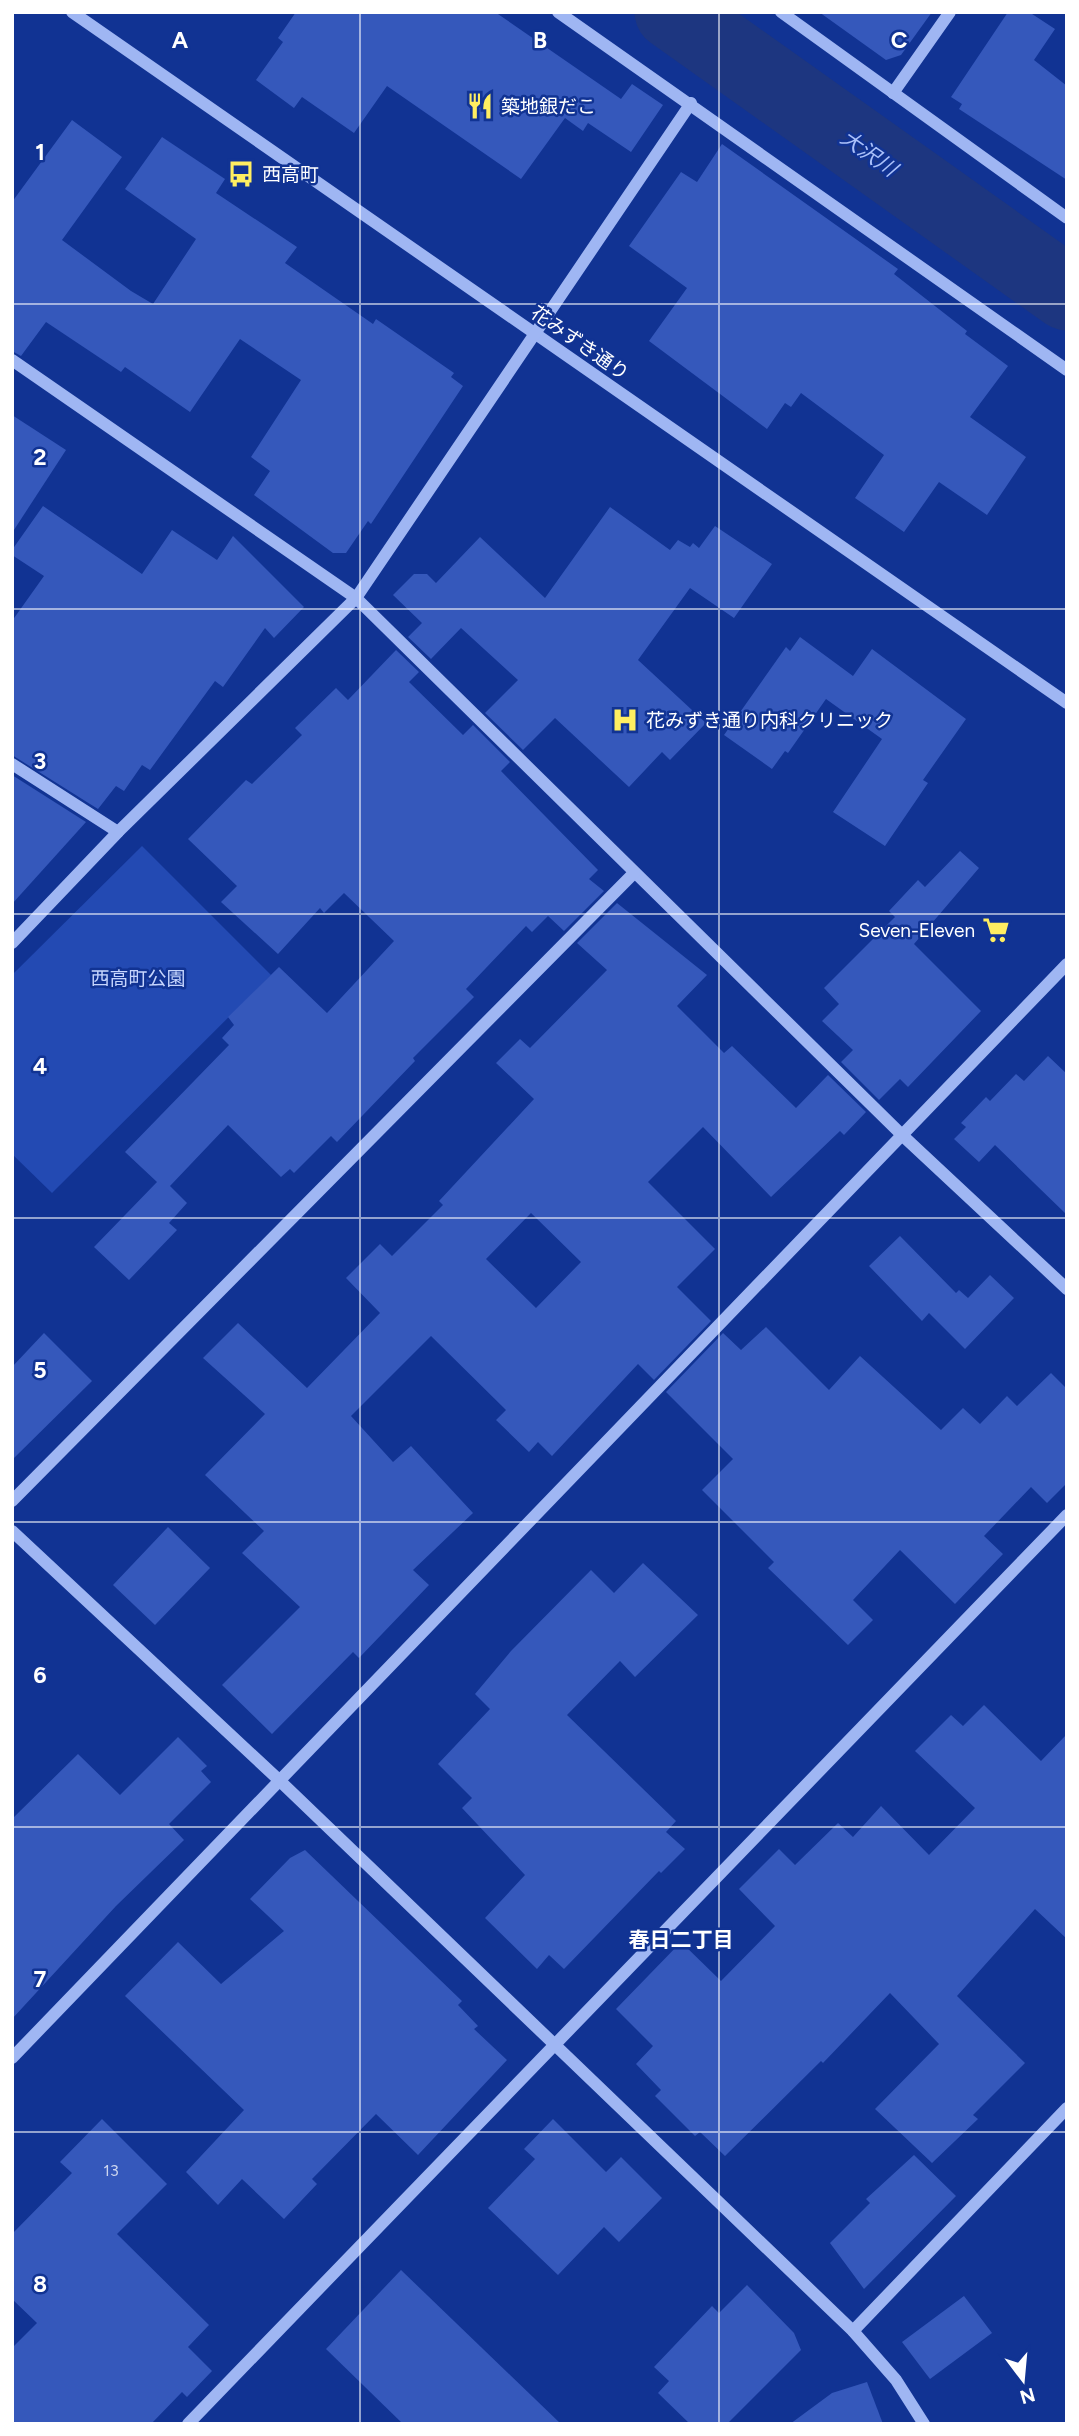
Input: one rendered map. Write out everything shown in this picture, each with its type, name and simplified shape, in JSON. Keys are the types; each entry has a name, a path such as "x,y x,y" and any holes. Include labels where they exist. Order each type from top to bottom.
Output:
{"street":[{"name":"花みずき通り","path":"72,12 1067,703"},
{"path":"558,12 1067,370"},
{"path":"781,12 1067,218"},
{"path":"893,93 950,12"},
{"path":"12,943 118,832 356,598 691,103"},
{"path":"12,360 356,598 902,1135 1067,1289"},
{"path":"12,764 118,832"},
{"path":"12,1501 634,873"},
{"path":"12,2058 1067,964"},
{"path":"188,2424 1067,1515"},
{"path":"12,1531 280,1781 853,2331 896,2380 924,2424"},
{"path":"853,2331 1067,2108"}],"green space":[{"name":"西高町公園","path":"142,846 271,975 52,1193 12,1154 12,975"}],"building":[{"path":"296,12 495,12 621,99 632,84 663,105 631,152 588,123 583,131 565,118 521,179 387,86 354,133 302,97 294,108 256,80 283,42 278,38"},
{"path":"819,12 932,12 901,55 886,60"},
{"path":"1008,12 1029,12 1055,29 1034,60 1067,86 1067,180 959,109 962,104 951,97"},
{"path":"72,120 122,157 62,240 131,291 153,304 196,239 125,189 162,137 225,179 216,193 297,247 285,263 373,324 376,319 454,373 451,377 463,386 371,524 368,521 346,553 333,553 254,495 270,471 251,457 301,380 240,339 190,412 125,367 121,372 46,322 21,356 12,351 12,202"},
{"path":"722,144 898,269 894,274 967,331 965,334 1008,366 970,417 1026,457 987,515 939,482 904,532 855,498 884,455 801,393 791,407 785,403 767,429 649,341 687,288 629,246 681,172 697,182"},
{"path":"12,415 66,450 12,533"},
{"path":"43,506 142,574 172,530 217,560 233,536 304,607 274,638 265,628 223,687 215,681 150,770 142,765 124,791 116,786 98,809 12,755 12,621 44,576 12,555 12,550"},
{"path":"610,507 670,550 678,540 690,547 693,543 699,548 715,526 772,564 734,618 690,588 638,660 706,723 670,760 662,752 629,787 555,718 523,750 485,713 518,680 461,628 431,659 408,637 422,623 393,595 414,574 427,574 436,583 480,537 545,598"},
{"path":"800,637 853,676 872,649 966,719 923,780 928,783 885,846 833,812 882,739 826,699 788,753 785,751 772,769 724,735 786,647 790,651"},
{"path":"396,650 419,672 409,682 463,735 473,725 510,762 501,771 598,870 589,879 604,891 564,931 548,916 532,932 526,926 466,989 474,997 413,1058 415,1061 337,1142 331,1136 294,1173 290,1169 281,1177 228,1125 170,1186 187,1203 169,1223 177,1230 129,1280 94,1247 157,1182 125,1152 229,1045 222,1038 234,1025 228,1017 279,967 327,1013 394,941 344,893 324,913 320,908 278,954 221,902 237,886 188,839 246,780 252,784 302,735 295,728 336,688 348,700"},
{"path":"12,775 86,822 12,904"},
{"path":"960,851 979,868 914,944 981,1011 908,1087 900,1079 879,1100 841,1062 853,1050 822,1021 839,1004 824,988 895,917 889,911 918,880 925,887"},
{"path":"617,903 707,975 677,1006 724,1053 732,1046 796,1108 828,1075 866,1112 844,1135 840,1131 771,1197 703,1127 648,1182 715,1249 677,1287 711,1321 654,1380 638,1364 552,1456 538,1442 529,1452 496,1420 506,1410 431,1336 351,1416 393,1462 411,1446 473,1513 413,1570 429,1585 359,1658 353,1652 272,1734 222,1685 300,1607 242,1553 264,1531 205,1475 265,1414 203,1358 238,1323 307,1388 380,1313 346,1278 380,1244 392,1256 443,1205 439,1201 534,1099 496,1063 520,1039 530,1048 607,970 577,943","holes":["531,1213 581,1262 536,1308 486,1259"]},
{"path":"1048,1056 1067,1074 1067,1215 995,1145 979,1162 954,1139 966,1127 961,1123 986,1097 990,1101 1016,1074 1024,1081"},
{"path":"900,1236 956,1293 959,1290 968,1298 990,1275 1014,1298 965,1349 929,1313 922,1321 869,1266"},
{"path":"766,1327 829,1390 860,1356 941,1430 963,1408 980,1424 1007,1396 1017,1406 1051,1373 1067,1389 1067,1483 1047,1503 1031,1487 984,1536 1003,1554 955,1604 900,1550 853,1600 873,1620 848,1645 768,1568 774,1562 702,1490 733,1459 666,1392 723,1333 741,1350"},
{"path":"44,1333 92,1381 12,1460 12,1367"},
{"path":"168,1527 210,1568 155,1625 113,1585"},
{"path":"643,1563 698,1615 635,1677 620,1661 567,1715 676,1821 666,1832 685,1849 661,1873 659,1871 564,1969 549,1955 537,1969 485,1918 525,1875 462,1808 472,1798 438,1764 490,1709 475,1694 511,1651 591,1570 614,1593"},
{"path":"984,1705 1041,1761 1067,1734 1067,1939 1035,1909 957,1996 1025,2063 973,2115 978,2119 932,2163 875,2109 939,2044 890,1993 823,2063 821,2061 725,2156 700,2132 695,2136 655,2096 661,2090 636,2064 653,2046 616,2009 681,1942 721,1981 775,1926 739,1889 779,1849 795,1865 838,1823 853,1837 881,1806 929,1855 975,1808 915,1751 951,1715 963,1726"},
{"path":"178,1737 207,1766 201,1771 211,1782 169,1824 184,1840 116,1906 12,2019 12,1819 78,1754 120,1795"},
{"path":"305,1850 462,2001 458,2005 478,2026 474,2029 507,2060 418,2155 376,2114 312,2179 317,2184 284,2219 242,2179 218,2205 186,2172 244,2110 125,1996 178,1942 221,1984 284,1931 250,1899 290,1858"},
{"path":"102,2119 167,2184 117,2234 209,2325 188,2347 212,2371 187,2397 182,2392 151,2424 12,2424 12,2348 37,2323 12,2299 12,2234 72,2173 60,2162"},
{"path":"553,2119 606,2172 621,2157 662,2198 619,2242 604,2227 558,2275 488,2208 535,2159 524,2149"},
{"path":"914,2155 956,2196 864,2289 830,2243 870,2203 866,2199"},
{"path":"401,2270 561,2424 403,2424 326,2349"},
{"path":"747,2285 794,2333 801,2350 727,2424 690,2424 658,2393 669,2381 654,2367 712,2306 719,2313"},
{"path":"964,2296 992,2333 930,2379 902,2342"},
{"path":"867,2382 883,2424 790,2424 832,2393"}],"waterway":[{"name":"大沢川","path":"672,12 1067,293"}],"place":[{"name":"築地銀だこ","path":"480,106"},
{"name":"西高町","path":"241,174"},
{"name":"花みずき通り内科クリニック","path":"625,720"},
{"name":"Seven-Eleven","path":"996,930"}],"district":[{"name":"春日二丁目","path":"681,1939"}]}
